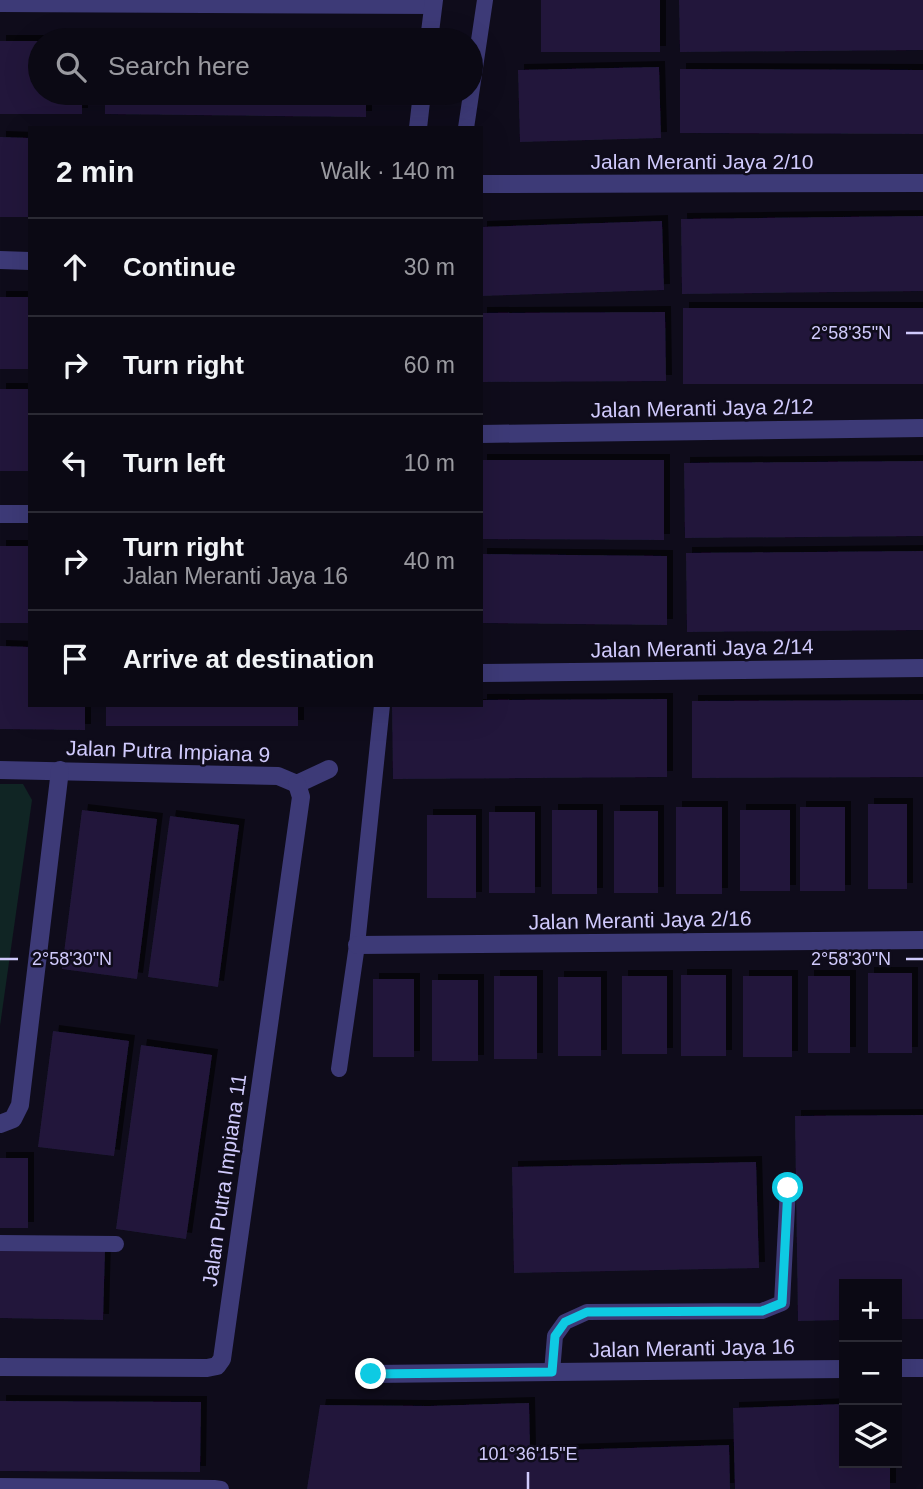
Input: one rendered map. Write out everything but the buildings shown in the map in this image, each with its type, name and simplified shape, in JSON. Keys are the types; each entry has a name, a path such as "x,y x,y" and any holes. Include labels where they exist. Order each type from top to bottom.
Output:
{"street":[{"path":"0,3 433,3 430,28"},
{"path":"418,126 421,105"},
{"name":"Jalan Meranti Jaya 2/10","path":"483,184 923,183"},
{"path":"0,260 28,261"},
{"name":"Jalan Meranti Jaya 2/12","path":"483,433 923,428"},
{"path":"0,514 28,514"},
{"name":"Jalan Meranti Jaya 2/14","path":"483,673 923,668"},
{"path":"296,784 329,769"},
{"name":"Jalan Putra Impiana 9","path":"0,770 278,776 296,784"},
{"path":"0,1124 13,1119 20,1105 60,770"},
{"name":"Jalan Putra Impiana 11","path":"0,1367 207,1368 217,1366 222,1359 301,797 296,784"},
{"name":"Jalan Meranti Jaya 2/16","path":"357,945 923,940"},
{"path":"902,1368 923,1368"},
{"name":"Jalan Meranti Jaya 16","path":"371,1374 839,1369"}],"lane":[{"path":"481,28 485,0"},
{"path":"467,126 470,105"},
{"path":"339,1069 357,945 382,707"},
{"path":"552,1372 555,1336 565,1322 587,1312 762,1311 782,1303 788,1188"},
{"path":"0,1243 117,1244"},
{"path":"0,1486 221,1489"}],"green space":[{"path":"0,784 23,784 32,800 0,1026"}],"route":[{"path":"371,1374 552,1372 555,1336 565,1322 587,1312 762,1311 782,1303 788,1188"}]}
